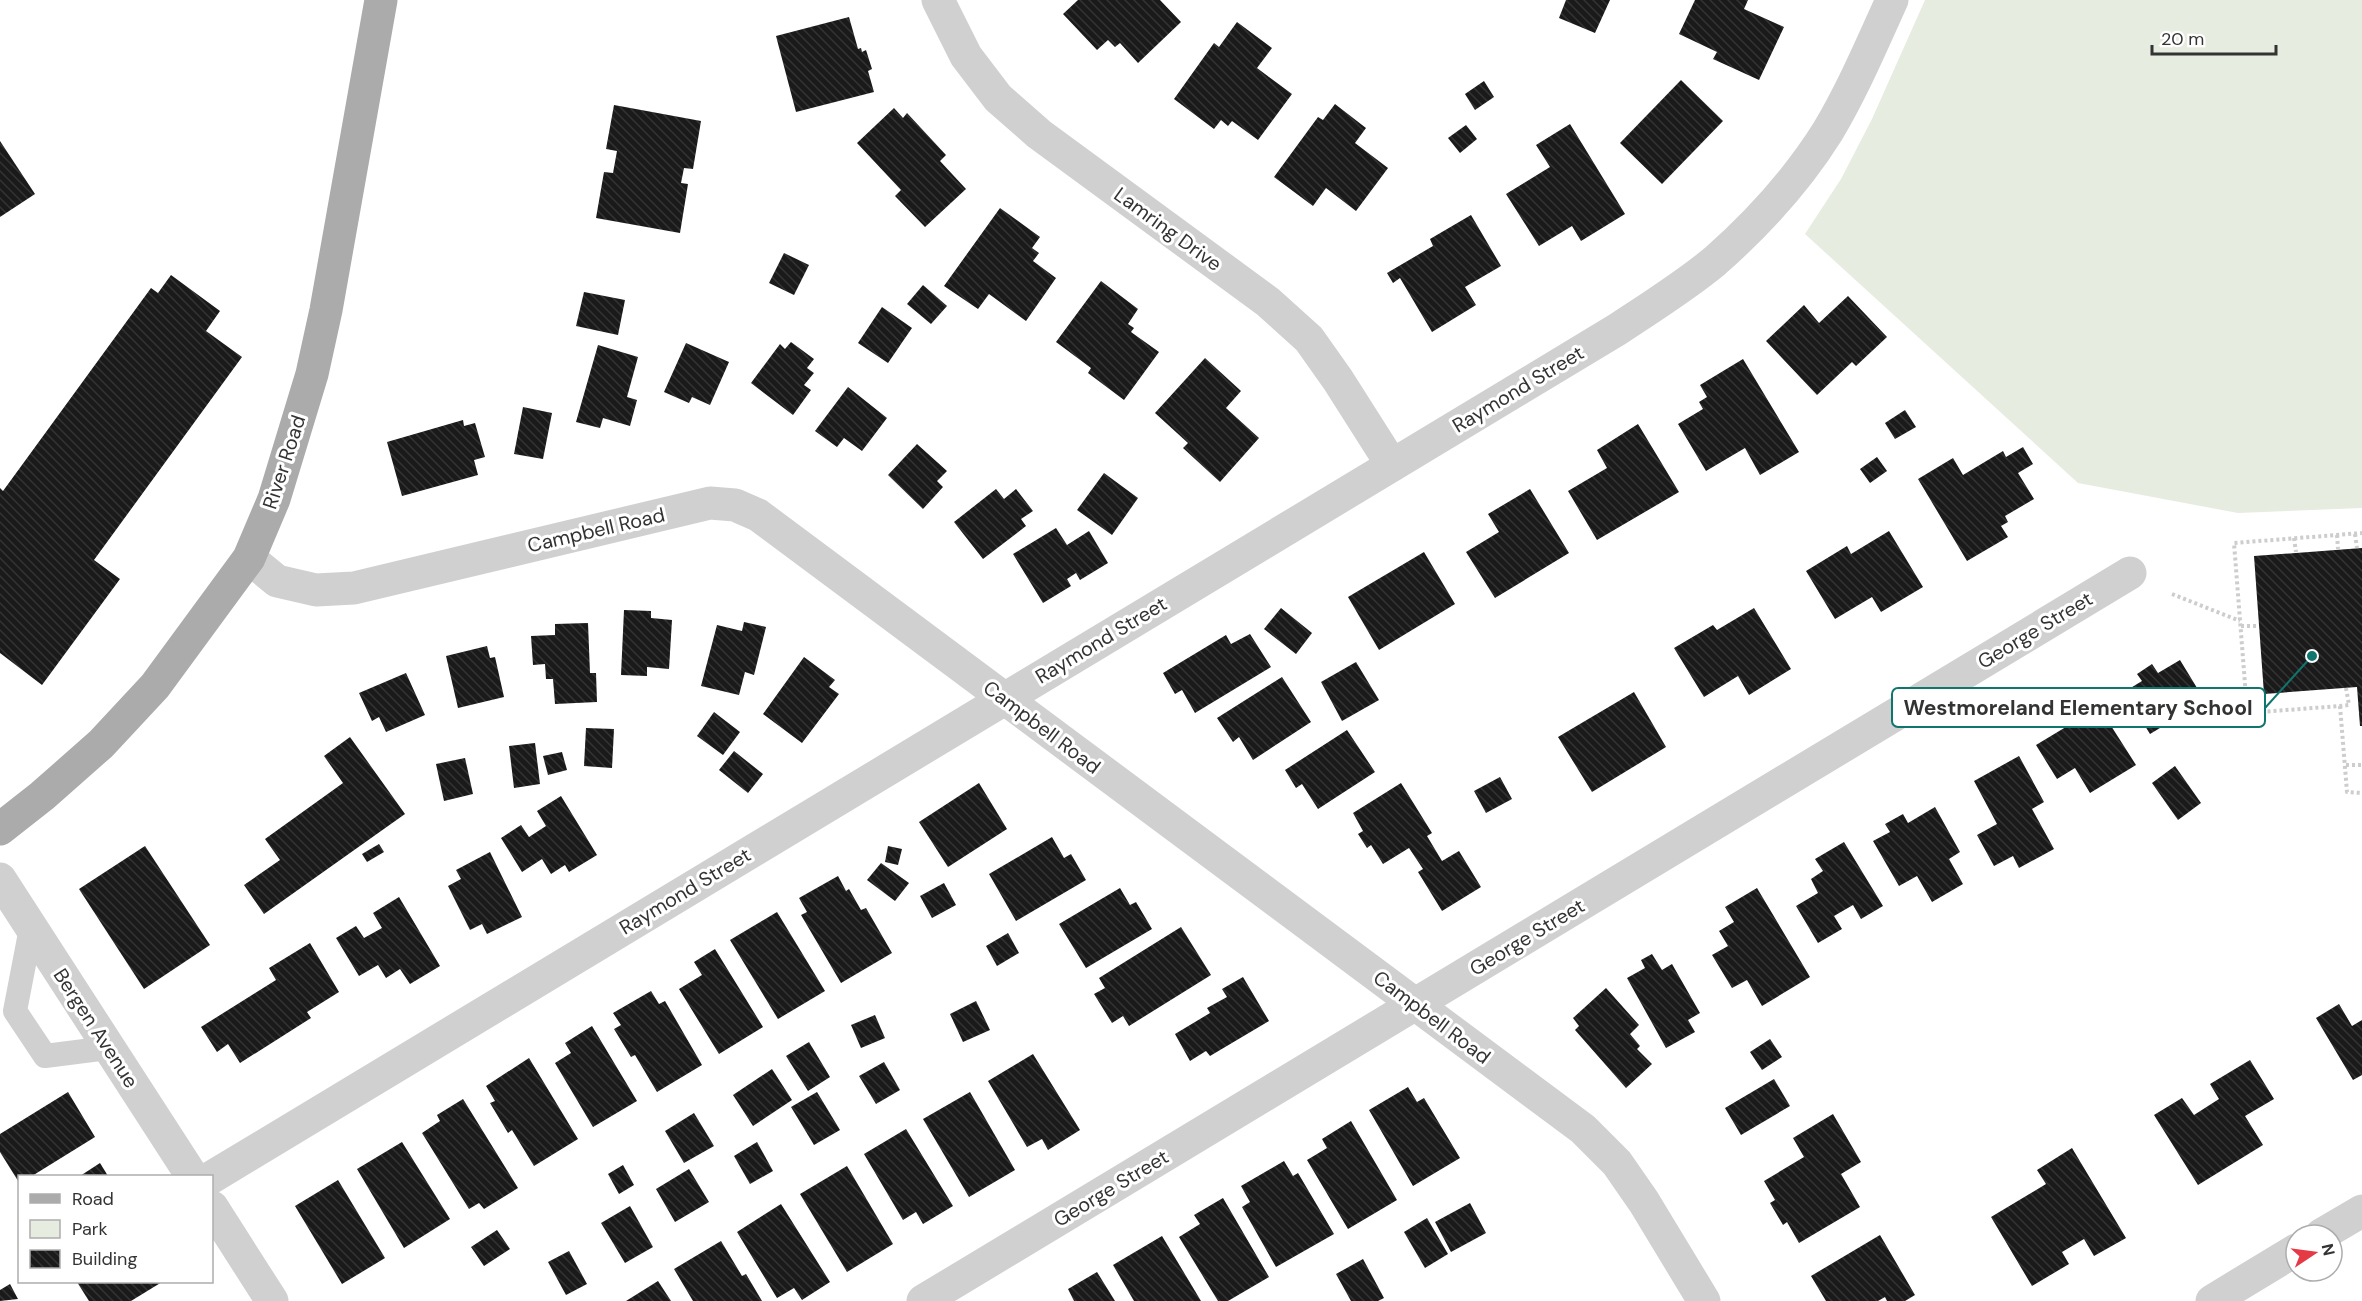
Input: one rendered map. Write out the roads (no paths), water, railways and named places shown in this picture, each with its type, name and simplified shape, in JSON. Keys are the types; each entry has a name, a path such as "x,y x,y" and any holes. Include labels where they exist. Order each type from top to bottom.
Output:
{"main road":[{"name":"River Road","path":"0,829 101,744 155,687 249,558 274,499 312,374 328,299 381,0"}],"street":[{"name":"Lamring Drive","path":"938,0 966,56 998,98 1039,134 1268,302 1309,339 1392,465"},
{"name":"Raymond Street","path":"213,1176 1618,329 1714,261 1761,217 1795,178 1828,131 1855,82 1892,0"},
{"name":"Campbell Road","path":"249,558 277,581 316,590 354,588 710,503 735,505 758,515 1583,1129 1617,1163 1704,1301"},
{"name":"George Street","path":"923,1301 2130,573"},
{"name":"Bergen Avenue","path":"0,879 191,1175"},
{"path":"213,1209 272,1301"},
{"path":"2341,1223 2362,1210"},
{"path":"2212,1301 2284,1257"}],"lane":[{"path":"31,928 15,1011 45,1056 108,1048"}],"place":[{"name":"Westmoreland Elementary School","path":"2312,656"}]}
